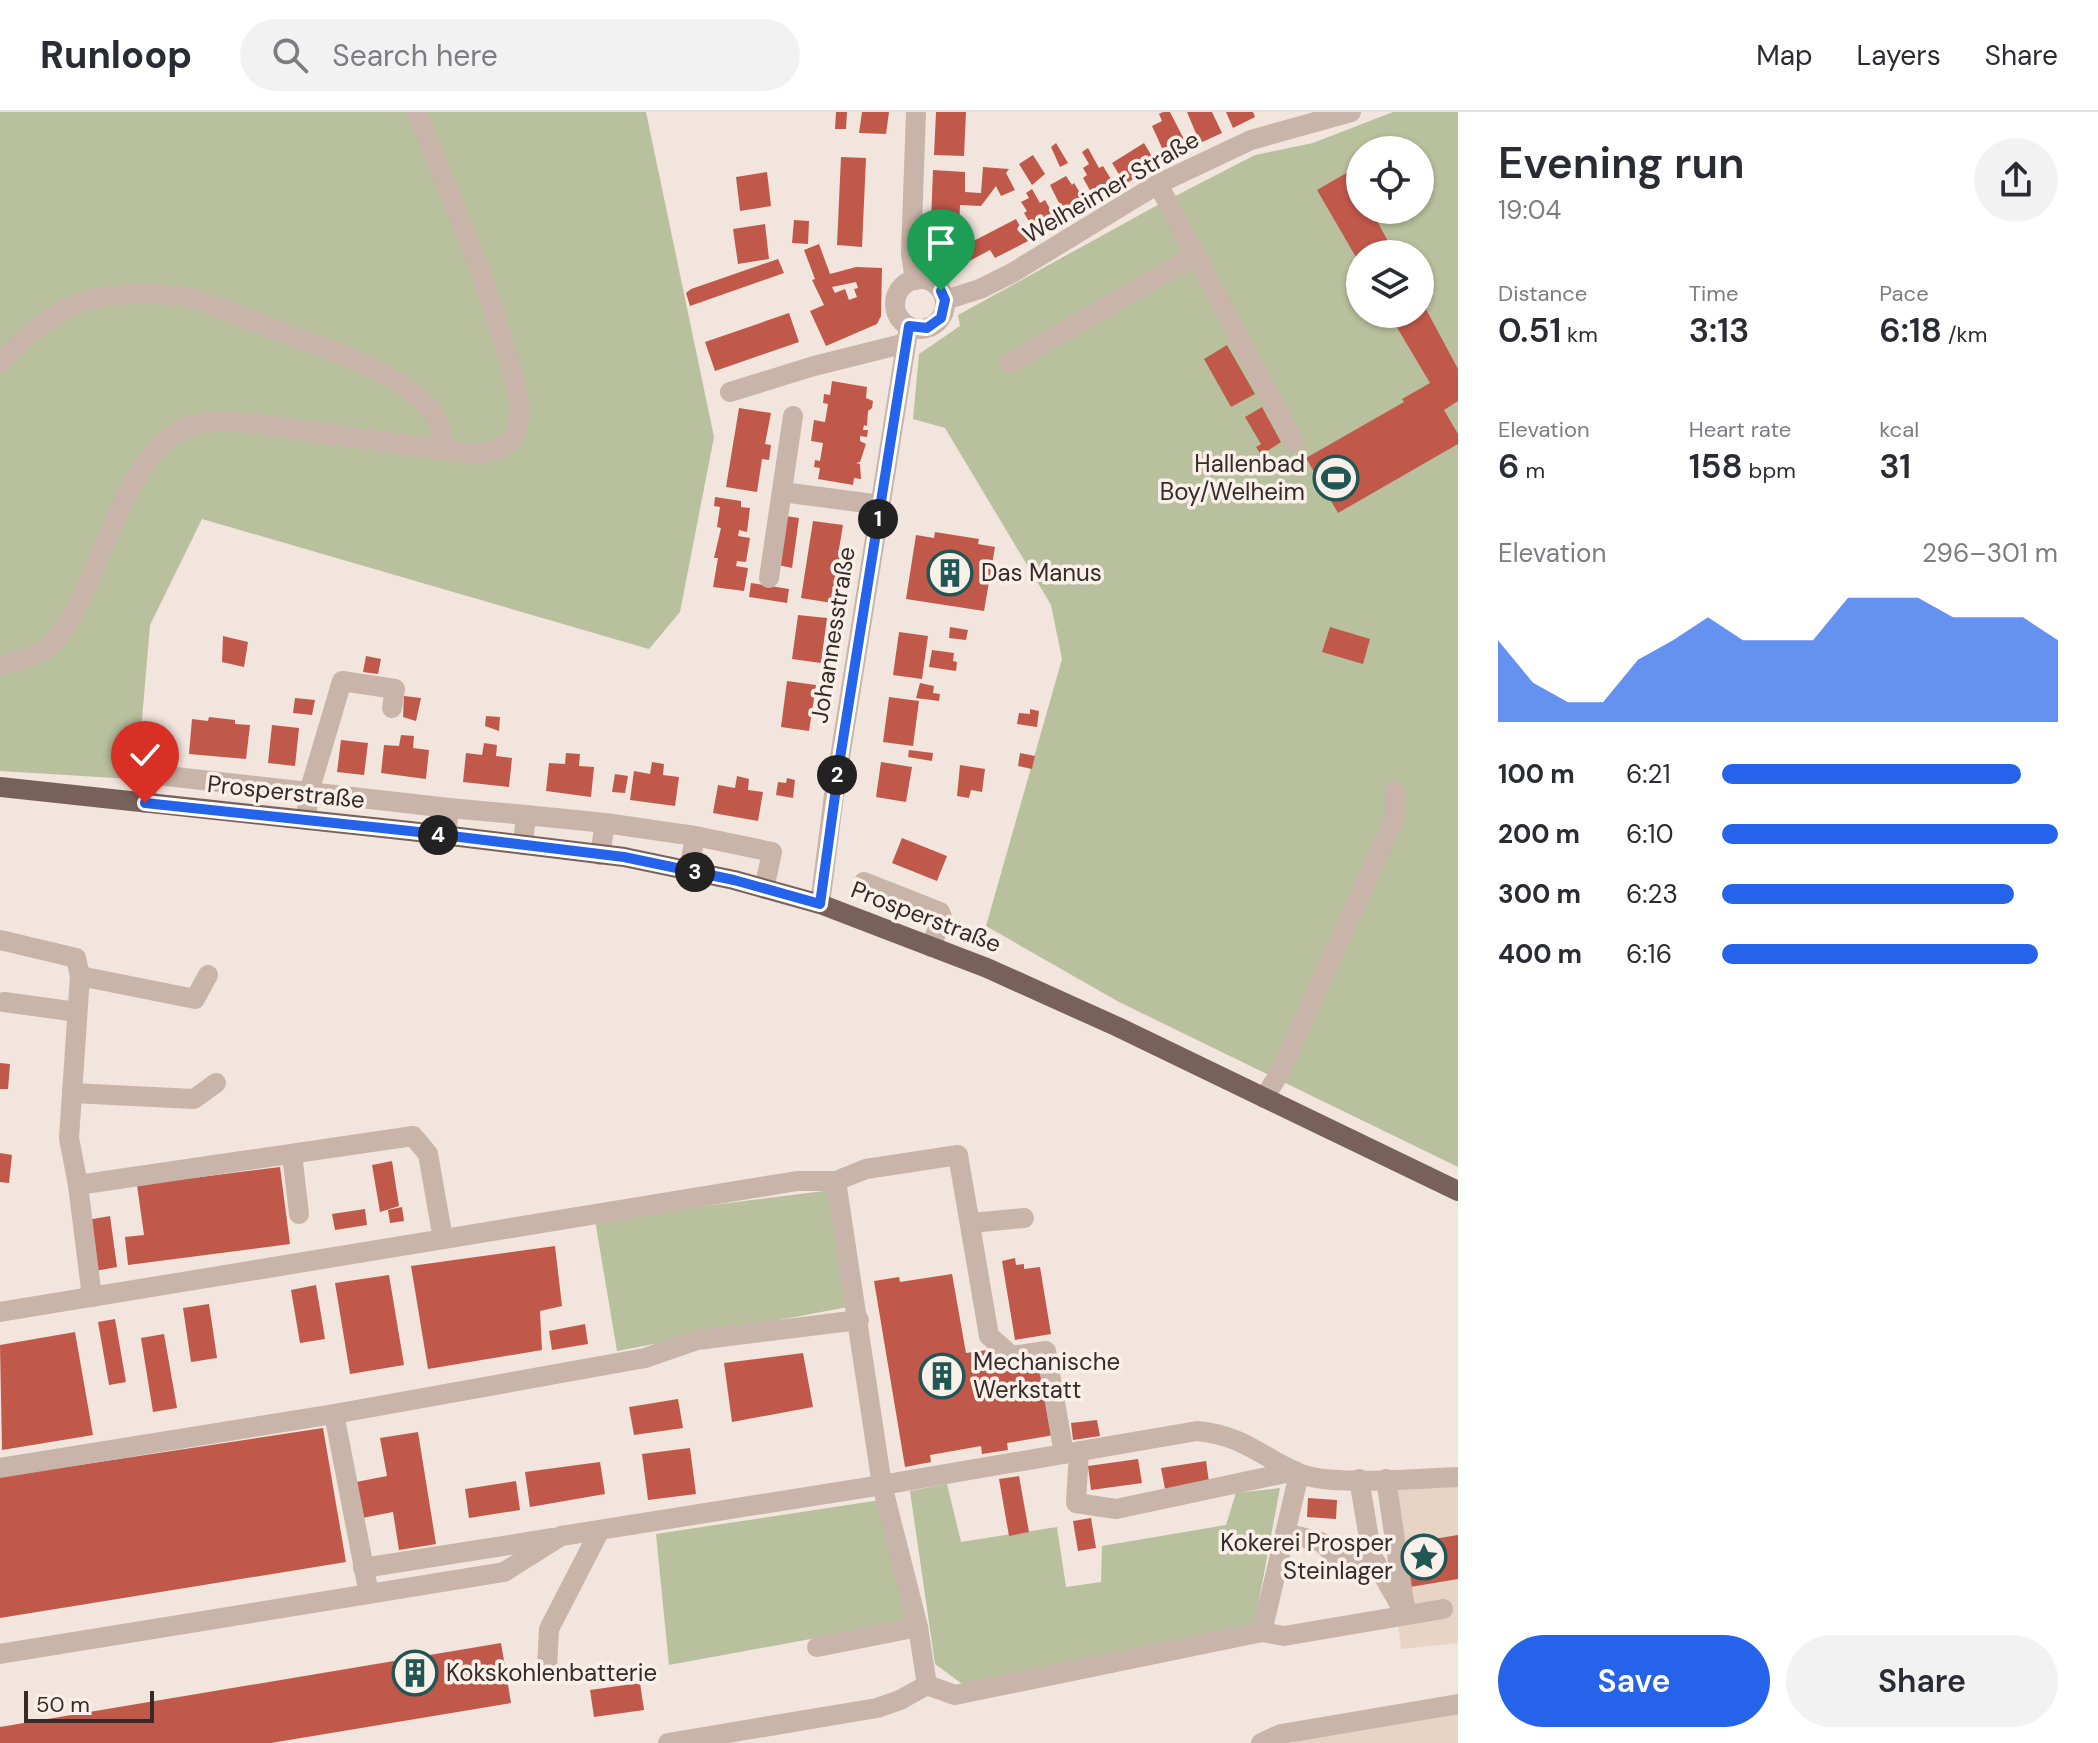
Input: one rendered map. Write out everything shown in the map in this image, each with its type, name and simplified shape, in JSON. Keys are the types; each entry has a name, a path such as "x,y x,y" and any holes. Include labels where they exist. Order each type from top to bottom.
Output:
{"main road":[{"name":"Prosperstraße","path":"0,787 600,855 689,871 820,904 1016,981 1458,1191"}],"street":[{"path":"0,666 50,646 72,614 120,508 140,474 162,443 176,432 197,424 237,423 479,454 497,450 513,439 520,408 512,369 481,272 417,112"},
{"path":"730,392 935,324 944,309 945,300 934,284 915,280 911,254 916,112"},
{"name":"Welheimer Straße","path":"945,300 980,289 1012,273 1158,184 1251,140 1351,112"},
{"path":"1158,184 1294,442"},
{"path":"1010,363 1196,255"},
{"name":"Johannesstraße","path":"820,904 834,795 908,335 898,316 895,301 902,287 915,280"},
{"path":"0,364 39,325 77,304 136,295 186,297 324,347 365,364 396,382 435,415 443,431 444,450"},
{"path":"769,578 793,416"},
{"path":"782,492 881,505"},
{"path":"306,820 309,792 342,681 395,689 392,708"},
{"path":"145,803 149,774 605,823 695,836 772,852 764,889"},
{"path":"1264,1098 1281,1071 1396,815 1395,791"},
{"path":"446,836 449,808"},
{"path":"523,845 526,815"},
{"path":"600,855 605,823"},
{"path":"689,871 695,836"},
{"path":"864,882 940,912 942,917 931,947"},
{"path":"0,940 76,958 80,976 69,1138 92,1297"},
{"path":"80,976 195,999 208,975"},
{"path":"4,1002 77,1012"},
{"path":"72,1093 194,1099 216,1083"},
{"path":"78,1185 413,1136 428,1154 443,1239"},
{"path":"292,1154 299,1214"},
{"path":"0,1312 797,1181 836,1181 866,1169 958,1155 989,1336 1012,1356 1046,1351 1071,1452 1076,1503 1116,1509 1297,1472"},
{"path":"836,1181 882,1485 918,1627 927,1685"},
{"path":"971,1223 1024,1218"},
{"path":"0,1468 334,1414 645,1358 697,1340 859,1320"},
{"path":"334,1414 369,1594"},
{"path":"363,1568 1197,1431 1215,1432 1244,1442 1297,1472 1331,1480 1458,1477"},
{"path":"1262,1632 1297,1472"},
{"path":"1359,1479 1372,1556 1406,1615"},
{"path":"1386,1479 1406,1615"},
{"path":"547,1668 549,1629 600,1530"},
{"path":"1285,1533 1321,1542 1341,1561 1372,1556"},
{"path":"0,1654 504,1572 561,1536"},
{"path":"668,1743 877,1708 927,1685 955,1695 1262,1632 1284,1636 1443,1609"},
{"path":"817,1647 918,1627"},
{"path":"1261,1743 1281,1734 1458,1704"}],"green space":[{"path":"0,112 646,112 714,437 680,612 649,649 202,519 150,625 141,769 132,779 0,771"},
{"path":"1393,112 1458,112 1458,1167 1119,1002 986,926 1062,659 1051,605 945,428 913,419 919,354 960,326 958,315 1255,155 1313,143"},
{"path":"832,1190 853,1306 617,1351 595,1220"},
{"path":"947,1484 961,1542 1057,1527 1066,1587 1101,1582 1102,1546 1226,1525 1236,1493 1280,1488 1254,1627 965,1686 935,1664 910,1491"},
{"path":"887,1499 908,1621 669,1665 656,1534"}],"shaded area":[{"name":"Kokerei Prosper Steinlager","path":"1381,1472 1458,1472 1458,1643 1401,1649"},
{"path":"1458,1709 1458,1743 1294,1743 1293,1736"}],"building":[{"path":"836,112 847,112 846,129 835,129"},
{"path":"862,112 889,112 886,134 859,133"},
{"path":"936,112 966,112 964,156 934,155"},
{"path":"1170,112 1189,149 1167,159 1152,126 1162,121 1159,114"},
{"path":"1187,112 1212,112 1222,133 1200,143"},
{"path":"1226,112 1253,112 1255,117 1233,128"},
{"path":"1056,143 1068,163 1060,167 1051,147"},
{"path":"1144,143 1157,165 1125,184 1112,163"},
{"path":"1088,148 1099,168 1103,166 1117,189 1096,201 1083,178 1087,175 1083,168 1089,164 1082,152"},
{"path":"1033,155 1045,174 1032,185 1019,164"},
{"path":"841,157 866,158 862,247 837,245"},
{"path":"983,167 1009,169 1006,173 1015,190 1001,196 996,186 981,206 960,205 958,249 1016,219 1028,241 995,258 990,250 962,265 949,265 950,249 930,248 933,170 965,172 965,192 981,193"},
{"path":"767,172 771,206 740,211 736,177"},
{"path":"1346,173 1346,224 1379,224 1387,240 1346,240 1317,190"},
{"path":"1066,176 1088,206 1067,219 1050,185"},
{"path":"1032,189 1040,203 1045,200 1058,223 1038,236 1021,202 1029,198 1026,193"},
{"path":"794,220 809,221 808,244 792,243"},
{"path":"765,224 769,259 738,264 733,229"},
{"path":"819,244 830,274 856,267 882,268 881,316 877,324 826,346 810,311 824,305 812,280 815,279 804,250","holes":["856,282 858,288 854,289 857,297 849,300 845,289 835,293 832,287"]},
{"path":"778,259 784,273 690,306 686,293 691,289"},
{"path":"789,313 799,342 715,371 705,342"},
{"path":"1434,324 1458,369 1458,401 1444,410 1458,434 1458,444 1338,513 1306,458 1404,402 1402,399 1430,383 1397,328 1434,328"},
{"path":"1227,345 1255,394 1231,407 1204,359"},
{"path":"832,381 867,387 866,398 873,401 868,411 867,426 864,425 863,430 868,430 867,437 860,436 860,441 866,444 860,462 856,463 860,464 861,479 854,478 853,485 818,479 820,468 814,467 815,460 820,461 823,443 811,441 814,420 825,422 828,404 823,403 824,394 830,395"},
{"path":"1262,407 1281,442 1261,455 1256,447 1261,444 1245,417"},
{"path":"739,408 771,413 765,444 771,445 769,460 762,459 757,492 726,487"},
{"path":"715,497 741,501 741,507 750,508 747,532 739,530 738,536 750,538 746,562 737,561 736,566 748,568 744,591 713,587 718,558 714,558 721,528 717,527 720,507 714,506"},
{"path":"785,516 799,518 792,568 778,565"},
{"path":"813,521 843,525 838,555 847,556 845,573 837,572 832,603 801,598"},
{"name":"Das Manus","path":"935,532 979,539 978,544 995,547 984,611 906,599 916,535 934,538"},
{"path":"751,583 789,589 787,603 749,597"},
{"path":"798,615 827,618 821,663 792,659"},
{"path":"950,627 968,630 966,640 949,638"},
{"path":"1330,627 1370,639 1363,664 1322,652"},
{"path":"899,632 928,636 922,679 893,675"},
{"path":"223,636 248,642 244,667 222,662"},
{"path":"932,650 954,653 956,671 929,667"},
{"path":"366,656 381,659 378,674 363,672"},
{"path":"787,681 816,685 809,731 781,727"},
{"path":"920,683 934,686 933,693 940,694 939,701 916,698"},
{"path":"404,696 421,698 416,721 403,717"},
{"path":"889,697 919,701 913,746 883,742"},
{"path":"295,698 315,700 312,715 293,713"},
{"path":"1030,709 1039,711 1037,727 1017,724 1019,713 1030,714"},
{"path":"486,716 500,717 499,731 485,726"},
{"path":"209,717 250,725 246,759 189,754 192,719 208,721"},
{"path":"272,725 299,728 295,766 268,763"},
{"path":"401,735 414,736 413,748 429,750 426,779 381,773 384,745 399,746"},
{"path":"341,740 368,743 364,775 337,772"},
{"path":"484,743 497,745 496,756 512,758 509,787 463,782 466,753 482,755"},
{"path":"909,750 933,753 932,761 908,757"},
{"path":"566,753 580,754 579,766 594,767 591,797 546,791 549,763 565,764"},
{"path":"1020,753 1035,756 1032,769 1018,766"},
{"path":"652,762 664,764 663,775 679,777 675,806 630,800 634,771 650,774"},
{"path":"881,762 912,767 906,802 876,797"},
{"path":"960,765 985,769 982,792 971,790 969,798 957,796"},
{"path":"615,774 628,776 625,793 612,792"},
{"path":"737,776 749,779 748,790 763,792 758,821 713,813 718,785 735,788"},
{"path":"787,778 795,780 793,798 776,795 778,782 786,783"},
{"path":"902,838 947,856 937,881 892,863"},
{"path":"0,1063 10,1064 8,1089 0,1089"},
{"path":"0,1153 12,1155 9,1183 0,1182"},
{"path":"392,1161 399,1206 380,1212 372,1165"},
{"path":"280,1167 290,1244 128,1265 125,1237 144,1235 137,1185"},
{"path":"402,1207 404,1221 390,1223 388,1210"},
{"path":"365,1209 367,1225 335,1230 332,1214"},
{"path":"110,1216 117,1267 95,1271 87,1220"},
{"path":"555,1246 562,1306 540,1311 542,1350 428,1369 411,1266"},
{"path":"1015,1258 1016,1265 1024,1264 1024,1269 1040,1267 1051,1334 1015,1340 1002,1261"},
{"path":"952,1274 966,1353 987,1350 998,1371 1042,1364 1054,1435 1007,1443 1008,1450 982,1454 981,1446 930,1455 931,1462 905,1467 874,1281 899,1277 900,1282"},
{"path":"389,1275 404,1365 350,1374 335,1283"},
{"path":"316,1285 325,1339 300,1343 291,1290"},
{"path":"209,1304 217,1358 191,1362 183,1308"},
{"path":"115,1319 126,1382 109,1385 98,1322"},
{"path":"585,1324 588,1344 552,1350 549,1331"},
{"path":"75,1332 93,1435 2,1450 0,1345"},
{"path":"164,1334 177,1408 153,1412 141,1338"},
{"path":"803,1353 813,1407 732,1422 724,1363"},
{"path":"678,1399 683,1428 634,1435 629,1407"},
{"path":"1097,1420 1100,1436 1073,1440 1071,1423"},
{"path":"323,1428 346,1562 0,1618 0,1477"},
{"path":"418,1432 436,1544 399,1550 393,1512 362,1518 356,1482 387,1476 380,1438"},
{"path":"690,1448 696,1494 648,1500 642,1454"},
{"path":"1138,1459 1142,1483 1091,1490 1088,1466"},
{"path":"1206,1461 1209,1482 1165,1489 1161,1468"},
{"path":"600,1462 605,1494 530,1507 525,1472"},
{"path":"1019,1476 1029,1532 1009,1536 999,1479"},
{"path":"516,1481 520,1510 469,1518 465,1489"},
{"path":"1308,1498 1337,1500 1336,1519 1307,1517"},
{"path":"1091,1518 1096,1548 1078,1551 1073,1521"},
{"path":"1458,1535 1458,1579 1410,1587 1403,1544"},
{"name":"Kokskohlenbatterie","path":"501,1643 511,1703 271,1743 0,1743 0,1727"},
{"path":"640,1683 644,1710 594,1717 590,1690"}],"place":[{"name":"Hallenbad Boy/Welheim","path":"1336,478"},
{"name":"Das Manus","path":"950,573"},
{"name":"Mechanische Werkstatt","path":"942,1376"},
{"name":"Kokerei Prosper Steinlager","path":"1424,1557"},
{"name":"Kokskohlenbatterie","path":"415,1673"}],"route":[{"path":"145,803 624,857 734,880 820,904 834,795 909,326 927,328 941,318 945,300 941,291"}]}
